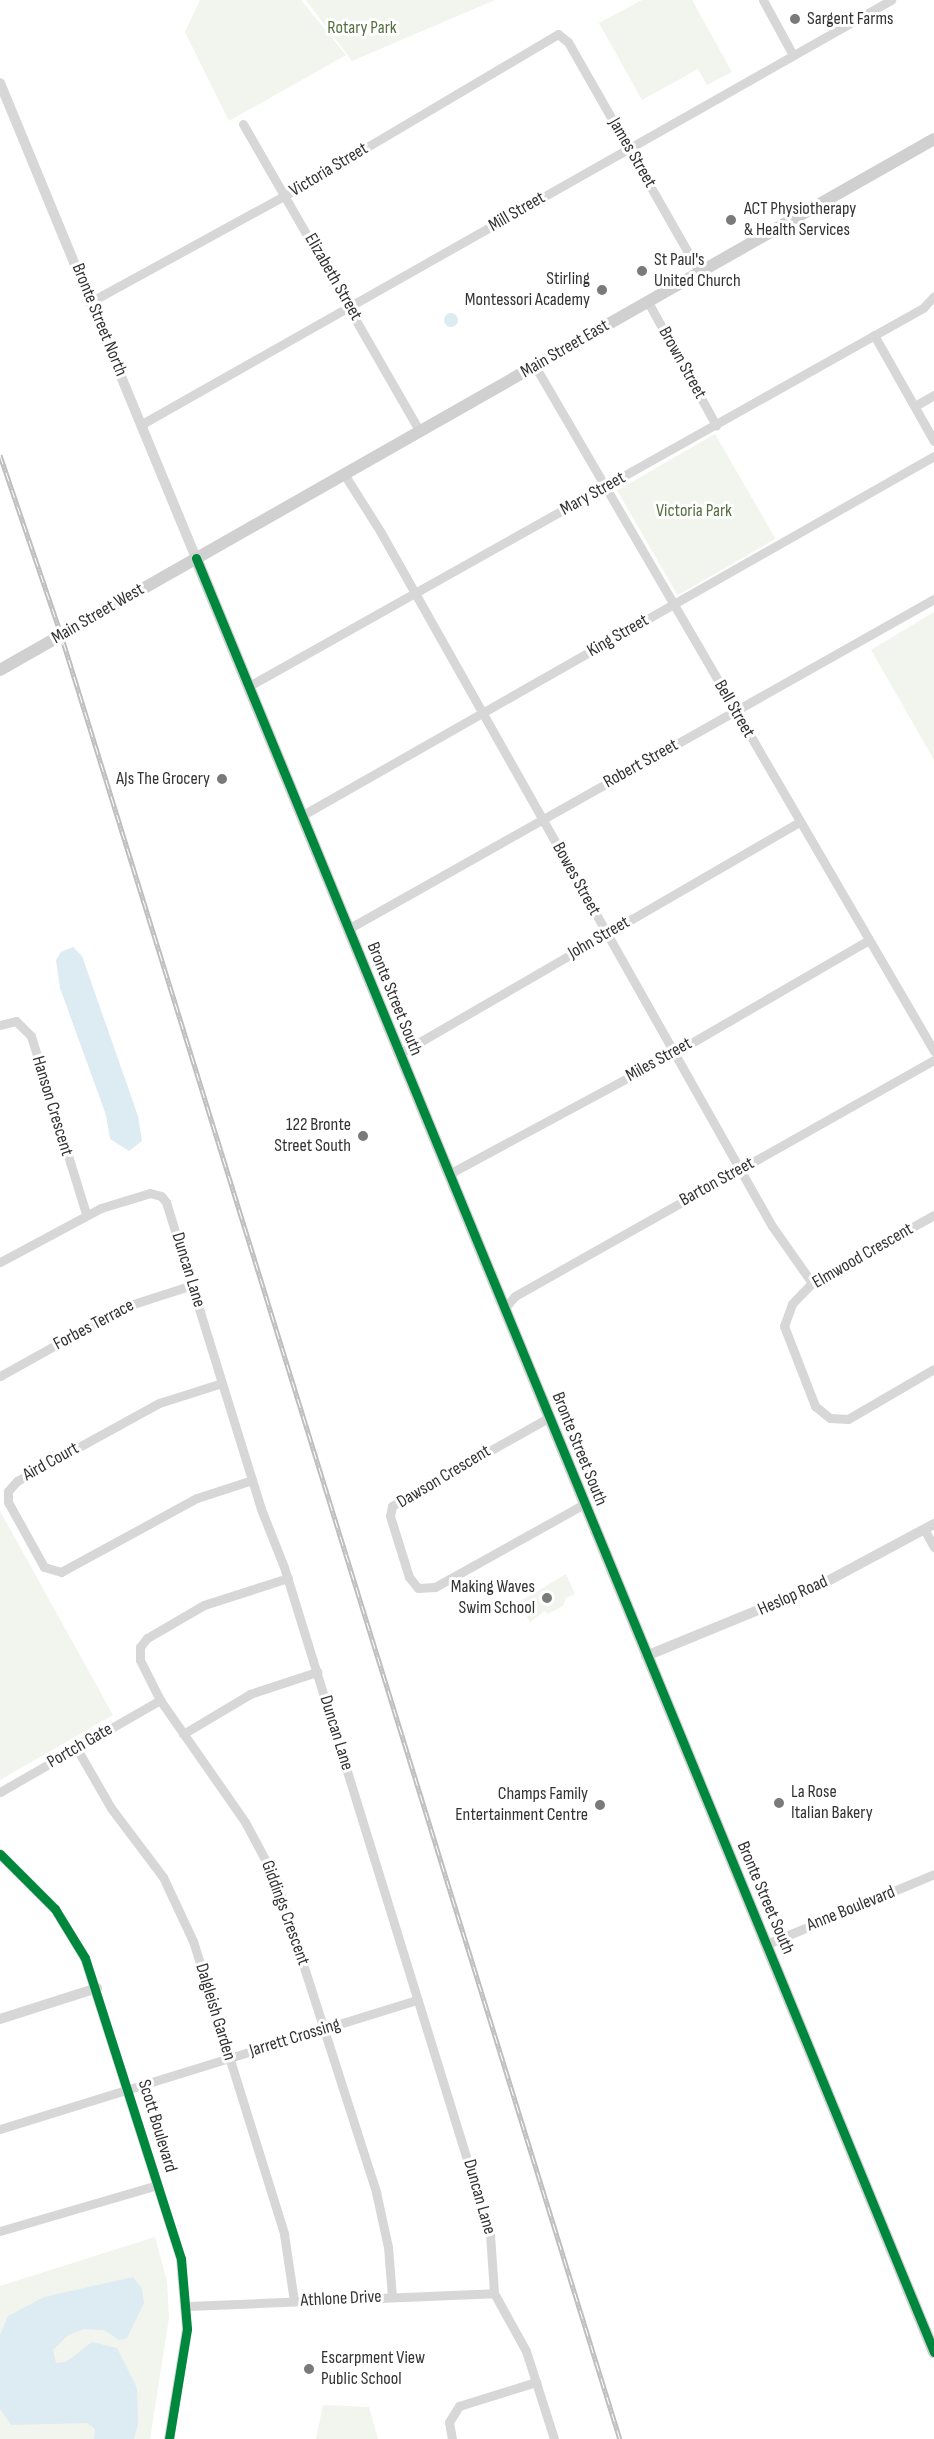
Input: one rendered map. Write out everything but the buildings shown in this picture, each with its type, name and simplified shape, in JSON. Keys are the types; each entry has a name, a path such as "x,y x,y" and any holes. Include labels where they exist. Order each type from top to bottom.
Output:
{"main road":[{"name":"Main Street East","path":"196,558 934,139"},
{"name":"Main Street West","path":"0,670 196,558"},
{"name":"Bronte Street South","path":"196,558 934,2352"}],"street":[{"path":"763,0 793,55"},
{"name":"Mill Street","path":"142,424 351,308 629,147 891,0"},
{"name":"Victoria Street","path":"92,301 286,195 554,34 562,36"},
{"name":"James Street","path":"562,36 629,147 700,273"},
{"name":"Bronte Street North","path":"0,83 92,301 196,558"},
{"name":"Elizabeth Street","path":"243,124 351,308 420,432"},
{"name":"Mary Street","path":"249,686 923,308 934,296"},
{"name":"Brown Street","path":"648,302 716,425"},
{"path":"874,335 934,441"},
{"name":"Bell Street","path":"535,366 867,941 934,1051"},
{"path":"915,406 934,395"},
{"name":"King Street","path":"301,816 934,456"},
{"name":"Bowes Street","path":"344,474 415,594 772,1226 812,1283"},
{"name":"Robert Street","path":"348,929 934,599"},
{"name":"John Street","path":"399,1054 799,822"},
{"name":"Miles Street","path":"449,1174 674,1053 867,941"},
{"name":"Hanson Crescent","path":"0,1025 16,1021 28,1030 86,1214"},
{"name":"Barton Street","path":"504,1309 515,1296 934,1060"},
{"name":"Duncan Lane","path":"1,1258 86,1214 146,1194 161,1196 192,1285 252,1480 288,1578 490,2234 494,2293 526,2351 554,2439"},
{"name":"Elmwood Crescent","path":"934,1215 812,1283 792,1304 784,1326 800,1374 824,1415 837,1420 848,1419 934,1369"},
{"name":"Forbes Terrace","path":"0,1376 124,1307 192,1285"},
{"name":"Aird Court","path":"222,1383 159,1403 16,1481 10,1487 8,1502 44,1567 61,1572 197,1498 252,1480"},
{"name":"Dawson Crescent","path":"548,1418 392,1506 390,1516 409,1576 418,1588 435,1587 584,1504"},
{"path":"929,1527 934,1547"},
{"name":"Heslop Road","path":"646,1656 824,1583 929,1527"},
{"name":"Giddings Crescent","path":"288,1578 210,1602 143,1642 140,1660 160,1700 237,1809 270,1866 376,2192 388,2247 392,2297"},
{"path":"183,1734 250,1694 317,1672"},
{"name":"Portch Gate","path":"0,1792 160,1700"},
{"name":"Dalgleish Garden","path":"77,1749 111,1808 149,1856 177,1902 196,1948 284,2234 294,2301"},
{"name":"Scott Boulevard","path":"0,1854 63,1920 97,1989 180,2259 188,2306 169,2439"},
{"name":"Anne Boulevard","path":"767,1944 934,1875"},
{"path":"0,2019 97,1989"},
{"name":"Jarrett Crossing","path":"0,2129 418,2000"},
{"path":"0,2231 157,2184"},
{"name":"Athlone Drive","path":"188,2306 494,2293"},
{"path":"452,2439 449,2422 459,2406 536,2382"}],"green space":[{"path":"200,0 301,0 346,55 229,121 185,32"},
{"name":"Rotary Park","path":"306,0 495,0 352,61"},
{"path":"642,0 692,0 732,72 707,85 698,69 642,100 599,23"},
{"name":"Victoria Park","path":"715,434 776,539 678,595 617,490"},
{"path":"934,612 934,760 871,650"},
{"path":"0,1511 113,1715 0,1780"},
{"name":"Making Waves Swim School","path":"566,1574 575,1594 566,1598 563,1606 547,1614 545,1611 530,1622 519,1602"},
{"path":"155,2237 167,2281 169,2318 150,2439 0,2439 0,2286"},
{"path":"323,2405 369,2407 378,2439 316,2439"}],"shaded area":[{"path":"451,313 456,315 458,320 456,325 451,327 446,325 444,320 446,315"},
{"path":"73,947 82,956 138,1116 142,1141 129,1151 110,1139 106,1115 60,988 56,960 61,952"},
{"path":"133,2277 142,2289 144,2303 127,2338 119,2340 104,2330 84,2329 68,2335 53,2350 56,2363 66,2362 92,2342 117,2348 137,2388 138,2424 134,2439 94,2439 95,2429 87,2423 11,2425 0,2409 0,2335 8,2316 44,2297"}],"railway":[{"path":"0,455 58,625 620,2439"}],"cycle path":[{"path":"196,558 934,2352"},
{"path":"0,1854 55,1909 85,1958 181,2259 187,2329 169,2439"}],"place":[{"name":"Sargent Farms","path":"795,19"},
{"name":"ACT Physiotherapy & Health Services","path":"731,220"},
{"name":"St Paul's United Church","path":"642,271"},
{"name":"Stirling Montessori Academy","path":"602,290"},
{"name":"AJs The Grocery","path":"222,779"},
{"name":"122 Bronte Street South","path":"363,1136"},
{"name":"Making Waves Swim School","path":"547,1598"},
{"name":"La Rose Italian Bakery","path":"779,1803"},
{"name":"Champs Family Entertainment Centre","path":"600,1805"},
{"name":"Escarpment View Public School","path":"309,2369"}]}
